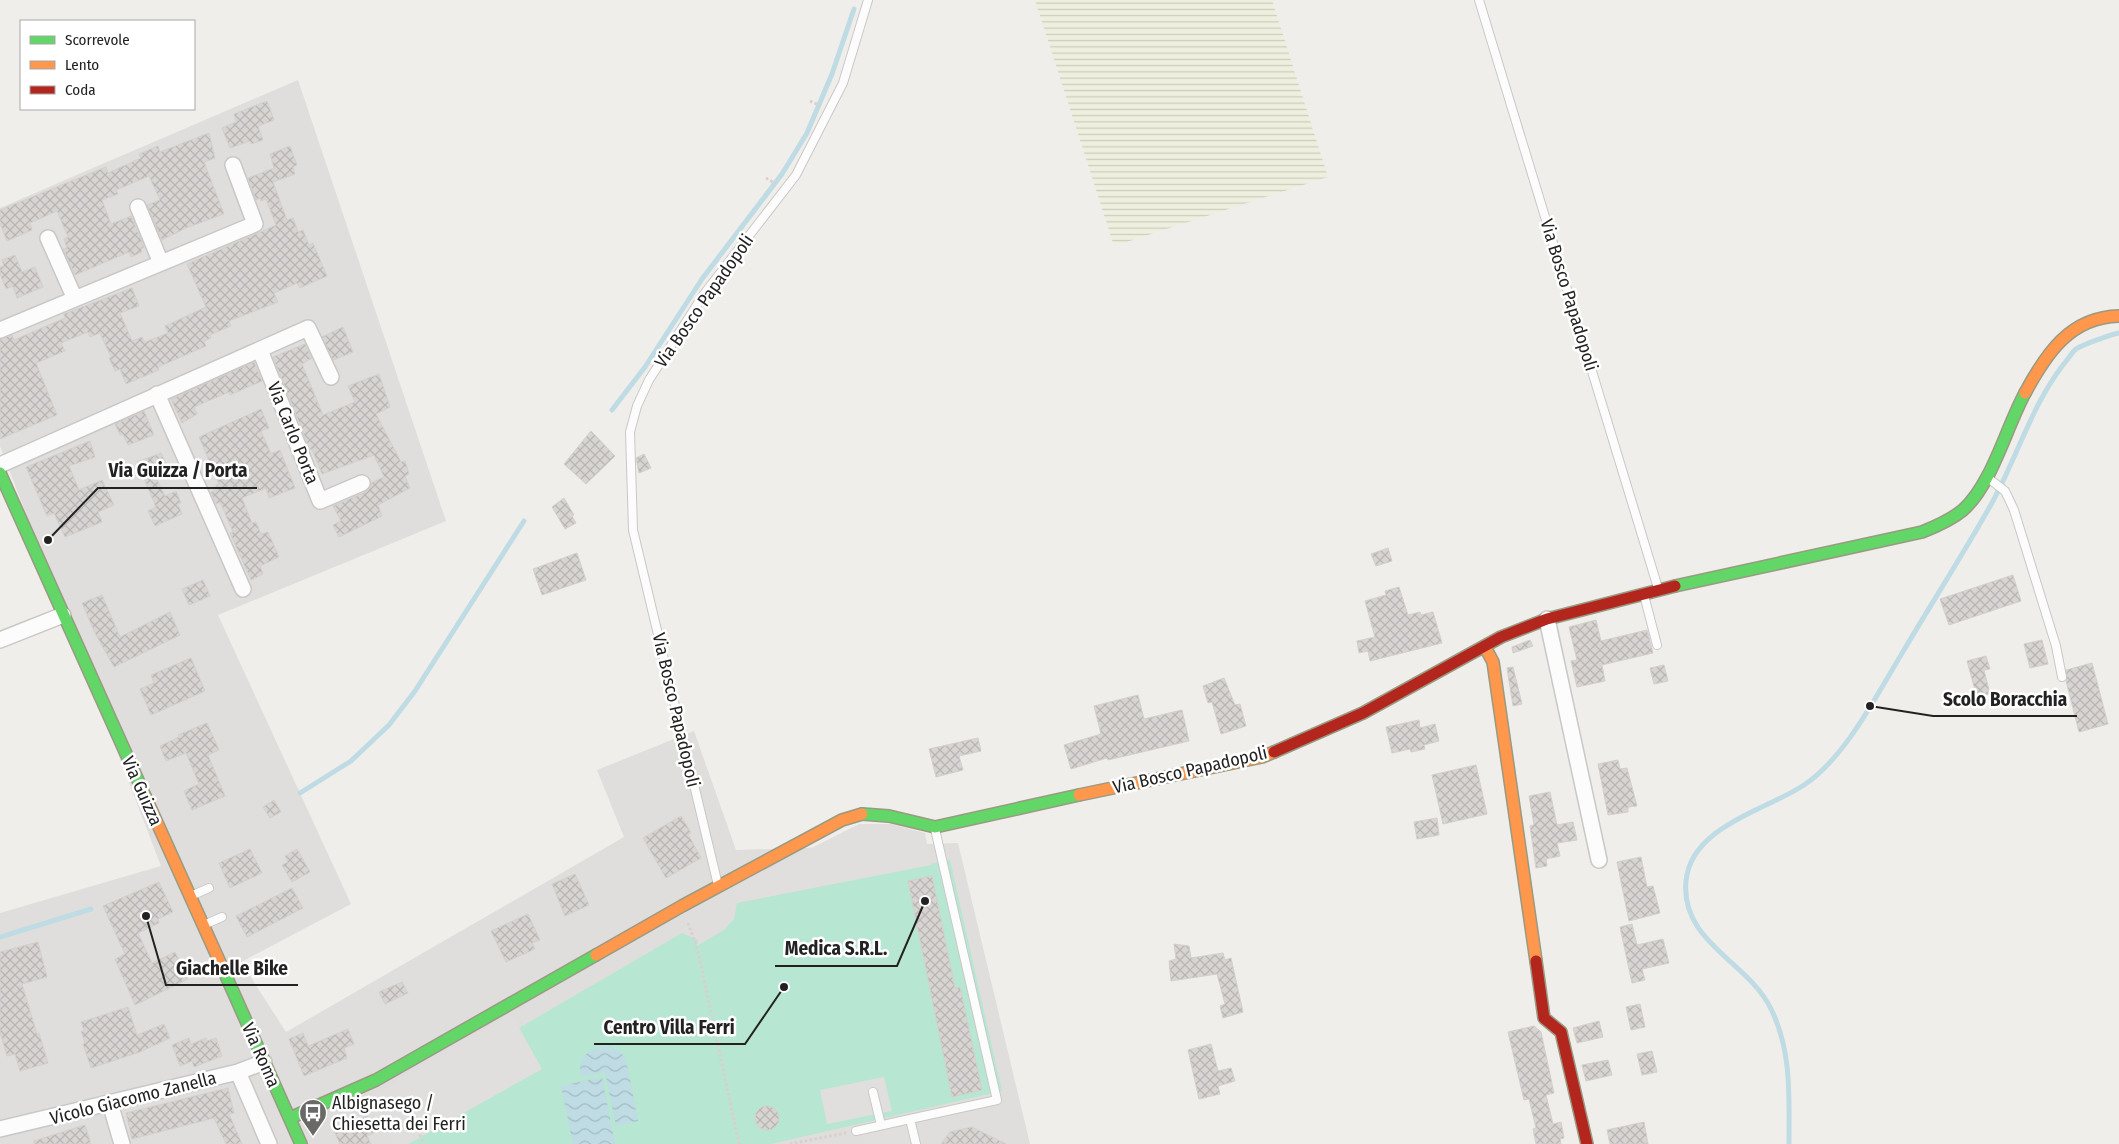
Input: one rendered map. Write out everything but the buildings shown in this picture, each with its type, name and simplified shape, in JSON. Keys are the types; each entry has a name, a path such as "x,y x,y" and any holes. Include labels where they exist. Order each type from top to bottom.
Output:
{"street":[{"path":"0,330 255,224 233,165"},
{"path":"138,207 161,263"},
{"path":"48,238 75,299"},
{"name":"Via Bosco Papadopoli","path":"290,1118 376,1080 682,906 842,820 866,813 889,816 935,827 1019,807 1262,757 1364,713 1523,627 1659,590 1922,532 1950,520 1991,479 2011,421 2038,367 2070,332 2086,322 2119,316"},
{"path":"0,465 308,328 331,377"},
{"name":"Via Carlo Porta","path":"260,350 320,501 362,483"},
{"path":"157,394 243,589"},
{"name":"Via Guizza","path":"0,473 63,615 75,635 221,967"},
{"path":"0,640 63,615"},
{"path":"1547,619 1599,860"},
{"path":"1485,647 1493,662 1544,1018 1561,1032 1587,1144"},
{"name":"Via Roma","path":"221,967 301,1144"},
{"name":"Vicolo Giacomo Zanella","path":"0,1130 238,1072 264,1062"},
{"name":"Via Roma","path":"238,1072 269,1144"},
{"path":"110,1103 122,1144"}],"lane":[{"name":"Via Bosco Papadopoli","path":"718,887 633,530 630,432 637,406 649,380 704,294 796,175 843,83 868,0"},
{"name":"Via Bosco Papadopoli","path":"1479,0 1659,590"},
{"path":"1991,479 2005,491 2014,510 2056,646 2062,677"},
{"path":"1644,594 1657,645"},
{"path":"856,1131 997,1100 935,827"},
{"path":"190,896 209,888"},
{"path":"203,925 222,917"},
{"path":"873,1092 880,1125"},
{"path":"910,1119 916,1144"}],"path":[{"path":"766,178 771,181"},
{"path":"682,906 697,947 739,1144"},
{"path":"414,1120 424,1144"},
{"path":"790,1144 856,1131"}],"shaded area":[{"path":"298,80 446,521 218,615 351,904 241,962 286,1032 624,837 597,770 694,731 736,850 958,843 1030,1144 0,1144 0,913 161,866 0,446 0,208"},
{"path":"859,824 891,824 925,833 931,865 737,903 734,887"},
{"path":"512,1015 542,1069 408,1144 393,1144 368,1099"},
{"path":"884,1077 892,1111 827,1124 820,1090"},
{"path":"913,1113 919,1144 865,1144 861,1126"}],"green space":[{"path":"1035,0 1272,0 1328,177 1114,246"},
{"path":"950,860 1002,1091 771,1144 408,1144 541,1069 519,1028 682,933 698,940 697,946 724,930 734,919 737,903"}],"water":[{"path":"603,1046 616,1050 626,1059 638,1121 616,1126 605,1072 581,1077 580,1070 584,1056"},
{"path":"602,1077 615,1144 573,1144 561,1086"}],"waterway":[{"path":"612,410 645,367 702,279 782,174 807,133 832,74 854,9"},
{"path":"1789,1144 1788,1075 1783,1041 1778,1025 1761,993 1704,936 1694,920 1687,902 1686,881 1691,862 1701,846 1716,833 1733,822 1804,785 1819,773 1846,743 1870,707 1993,501 2042,397 2052,381 2076,349 2119,333"},
{"path":"300,793 351,761 389,725 415,691 524,521"},
{"path":"0,937 91,909"}],"traffic: fast":[{"path":"1675,586 1922,532 1949,520 1963,510 1982,486 1998,455 2025,393"},
{"path":"0,473 145,796"},
{"path":"862,814 889,816 935,827 1079,795"},
{"path":"290,1118 376,1080 596,955"},
{"path":"222,967 301,1144"}],"traffic: slow":[{"path":"2025,393 2051,352 2062,340 2087,323 2102,318 2119,316"},
{"path":"1485,647 1493,662 1536,961"},
{"path":"1079,795 1262,757 1274,752"},
{"path":"145,796 222,967"},
{"path":"596,955 682,906 842,820 862,814"}],"traffic: jam":[{"path":"1274,752 1363,713 1501,637 1547,619 1675,586"},
{"path":"1536,961 1544,1018 1561,1032 1587,1144"}],"place":[{"name":"Via Guizza / Porta","path":"48,540"},
{"name":"Scolo Boracchia","path":"1870,706"},
{"name":"Medica S.R.L.","path":"925,901"},
{"name":"Giachelle Bike","path":"146,916"},
{"name":"Centro Villa Ferri","path":"784,987"},
{"name":"Albignasego / Chiesetta dei Ferri","path":"313,1137"}]}
